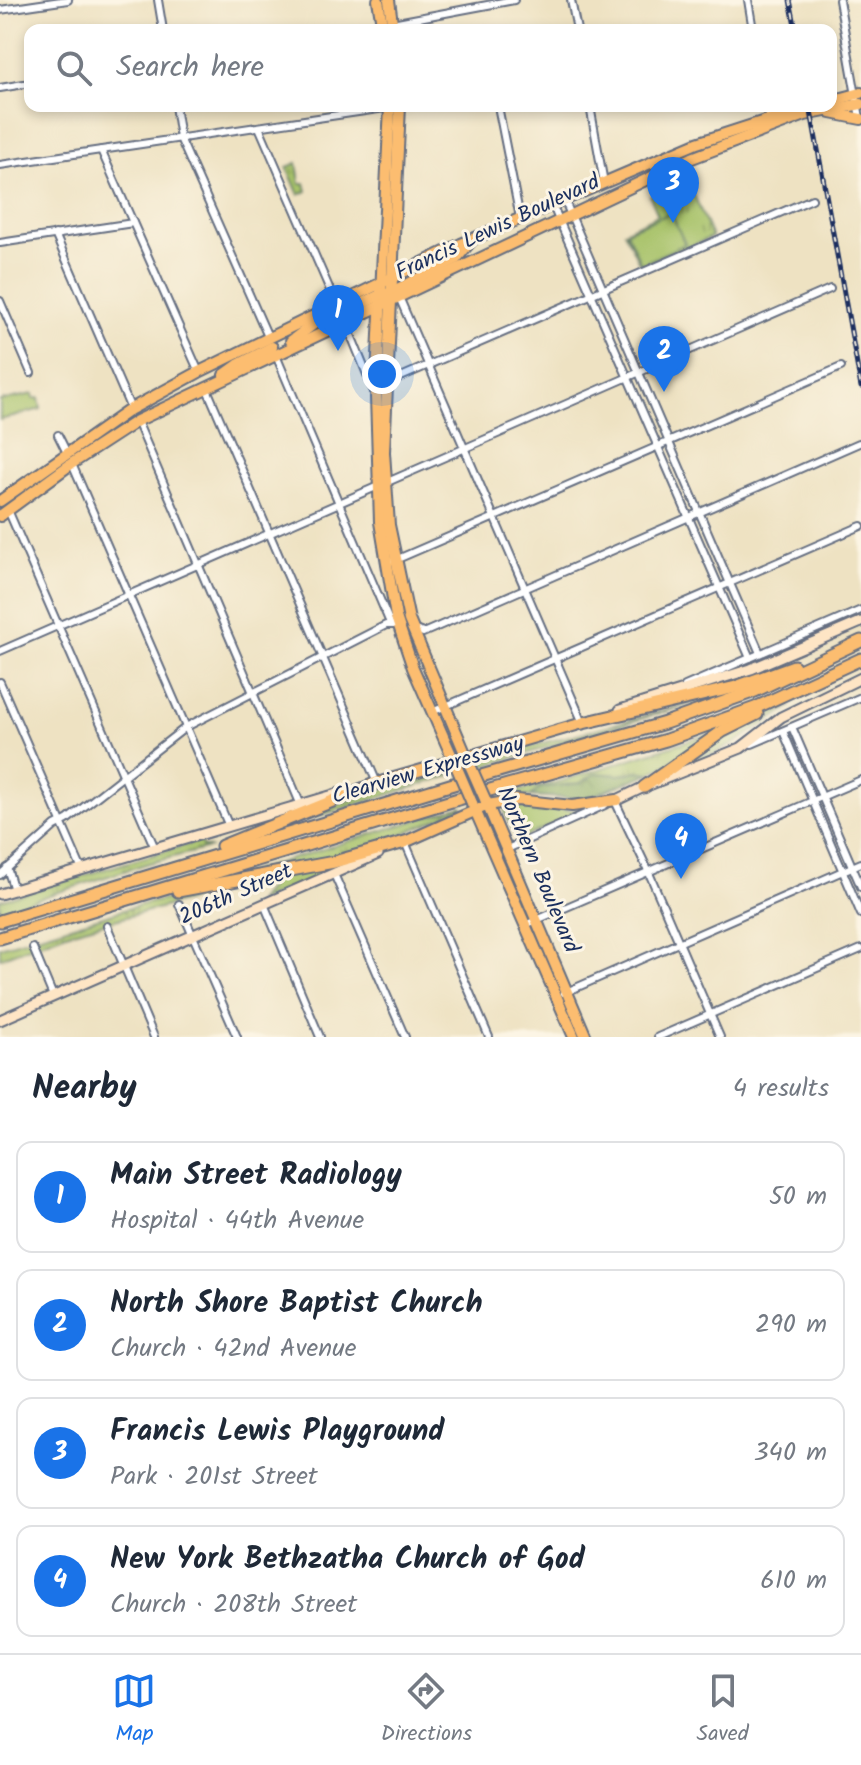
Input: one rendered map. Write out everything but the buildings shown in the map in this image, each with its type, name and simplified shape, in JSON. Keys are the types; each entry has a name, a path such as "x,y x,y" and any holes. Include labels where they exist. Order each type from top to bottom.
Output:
{"highway":[{"path":"583,723 736,687 861,640"},
{"name":"Clearview Expressway","path":"0,921 665,723 755,691 861,640"},
{"path":"644,787 723,731 861,659"},
{"name":"Clearview Expressway","path":"0,938 666,740 755,708 861,659"},
{"path":"158,872 377,783"},
{"path":"96,910 202,886 334,862 405,842"}],"main road":[{"path":"378,0 385,24"},
{"path":"386,24 389,0"},
{"name":"Francis Lewis Boulevard","path":"837,104 859,99"},
{"path":"837,110 861,120"},
{"name":"Northern Boulevard","path":"391,562 382,483 396,112"},
{"name":"Francis Lewis Boulevard","path":"1,497 131,409 199,372 319,335 346,323 472,239 768,112"},
{"name":"Francis Lewis Boulevard","path":"4,513 137,421 207,389 337,306 388,293 559,221 692,158 813,112"},
{"path":"319,335 337,316 388,293"},
{"name":"Northern Boulevard","path":"388,293 376,397 382,483 398,606 395,624 432,712 487,802 537,921 575,1034"},
{"name":"Northern Boulevard","path":"398,606 413,629 445,706 474,807 525,925 561,994"},
{"name":"Clearview Expressway","path":"461,761 583,723"},
{"path":"377,783 461,761"},
{"name":"206th Street","path":"405,842 487,802 517,800 572,806 617,800"}],"street":[{"path":"0,10 68,0"},
{"path":"158,0 162,24"},
{"path":"404,24 514,0"},
{"path":"571,0 576,24"},
{"path":"748,0 752,24"},
{"path":"839,0 861,120"},
{"path":"0,88 24,84"},
{"path":"176,112 180,138 395,624"},
{"path":"0,165 367,112"},
{"path":"499,112 520,218"},
{"path":"591,112 604,183"},
{"path":"259,127 337,306"},
{"path":"101,150 199,372"},
{"path":"564,199 760,653"},
{"path":"387,383 812,199"},
{"path":"552,204 750,658 861,610"},
{"path":"0,243 133,223"},
{"path":"55,234 131,409"},
{"path":"0,651 830,289"},
{"path":"388,293 429,366 583,723"},
{"path":"0,301 4,319 31,373"},
{"path":"346,323 376,397"},
{"path":"391,562 841,367"},
{"path":"207,389 377,783"},
{"path":"137,421 300,803"},
{"path":"58,435 228,824"},
{"path":"0,875 61,823 186,727 322,656 395,624 423,633 859,443"},
{"path":"4,513 58,625 154,846"},
{"path":"432,712 861,526"},
{"path":"674,691 751,669 861,622"},
{"name":"Clearview Expressway","path":"583,723 674,691 750,658"},
{"path":"741,748 781,717 861,678"},
{"path":"0,682 82,870"},
{"path":"495,855 644,787 861,697"},
{"path":"792,727 861,887"},
{"path":"783,731 861,914"},
{"path":"525,925 861,780"},
{"name":"Clearview Expressway","path":"0,894 228,824 377,783"},
{"path":"617,800 720,1037"},
{"path":"405,842 489,1037"},
{"name":"206th Street","path":"0,1020 405,842"},
{"path":"561,994 861,863"},
{"path":"7,868 14,890"},
{"path":"334,874 405,1037"},
{"path":"179,904 237,1037"},
{"path":"264,904 320,1037"},
{"path":"107,926 154,1037"},
{"path":"33,948 53,996"},
{"path":"658,1037 861,949"}],"green space":[{"path":"297,163 300,183 305,183 307,191 299,195 287,167"},
{"path":"684,172 712,237 641,267 624,231 658,215 650,196 654,194 650,186"},
{"path":"681,175 688,191 667,200 660,184"},
{"path":"671,213 685,244 641,264 626,231"},
{"path":"33,394 34,399 39,398 41,409 0,420 0,401"},
{"path":"714,697 485,766 481,760"},
{"path":"792,706 732,745 686,767 683,764 735,730"},
{"path":"718,731 686,754 651,773 584,799 501,795 562,781"},
{"path":"445,768 450,776 296,823 334,806"},
{"path":"636,771 651,773 584,799 531,796 540,788 580,783 596,773 620,775"},
{"path":"462,806 367,849 233,877"},
{"path":"517,806 584,811 518,840 511,826 516,826 519,821 514,818 508,822 504,808"},
{"path":"200,841 202,846 209,848 149,863 0,911 0,900"},
{"path":"337,866 257,902 271,886 270,877"},
{"path":"246,882 247,885 69,932 0,958 0,947 140,905"}],"railway":[{"path":"790,0 795,24"},
{"path":"811,112 861,387"}],"place":[{"name":"Francis Lewis Playground","path":"673,223"},
{"name":"Main Street Radiology","path":"338,351"},
{"name":"North Shore Baptist Church","path":"664,392"},
{"name":"New York Bethzatha Church of God","path":"681,879"}]}
